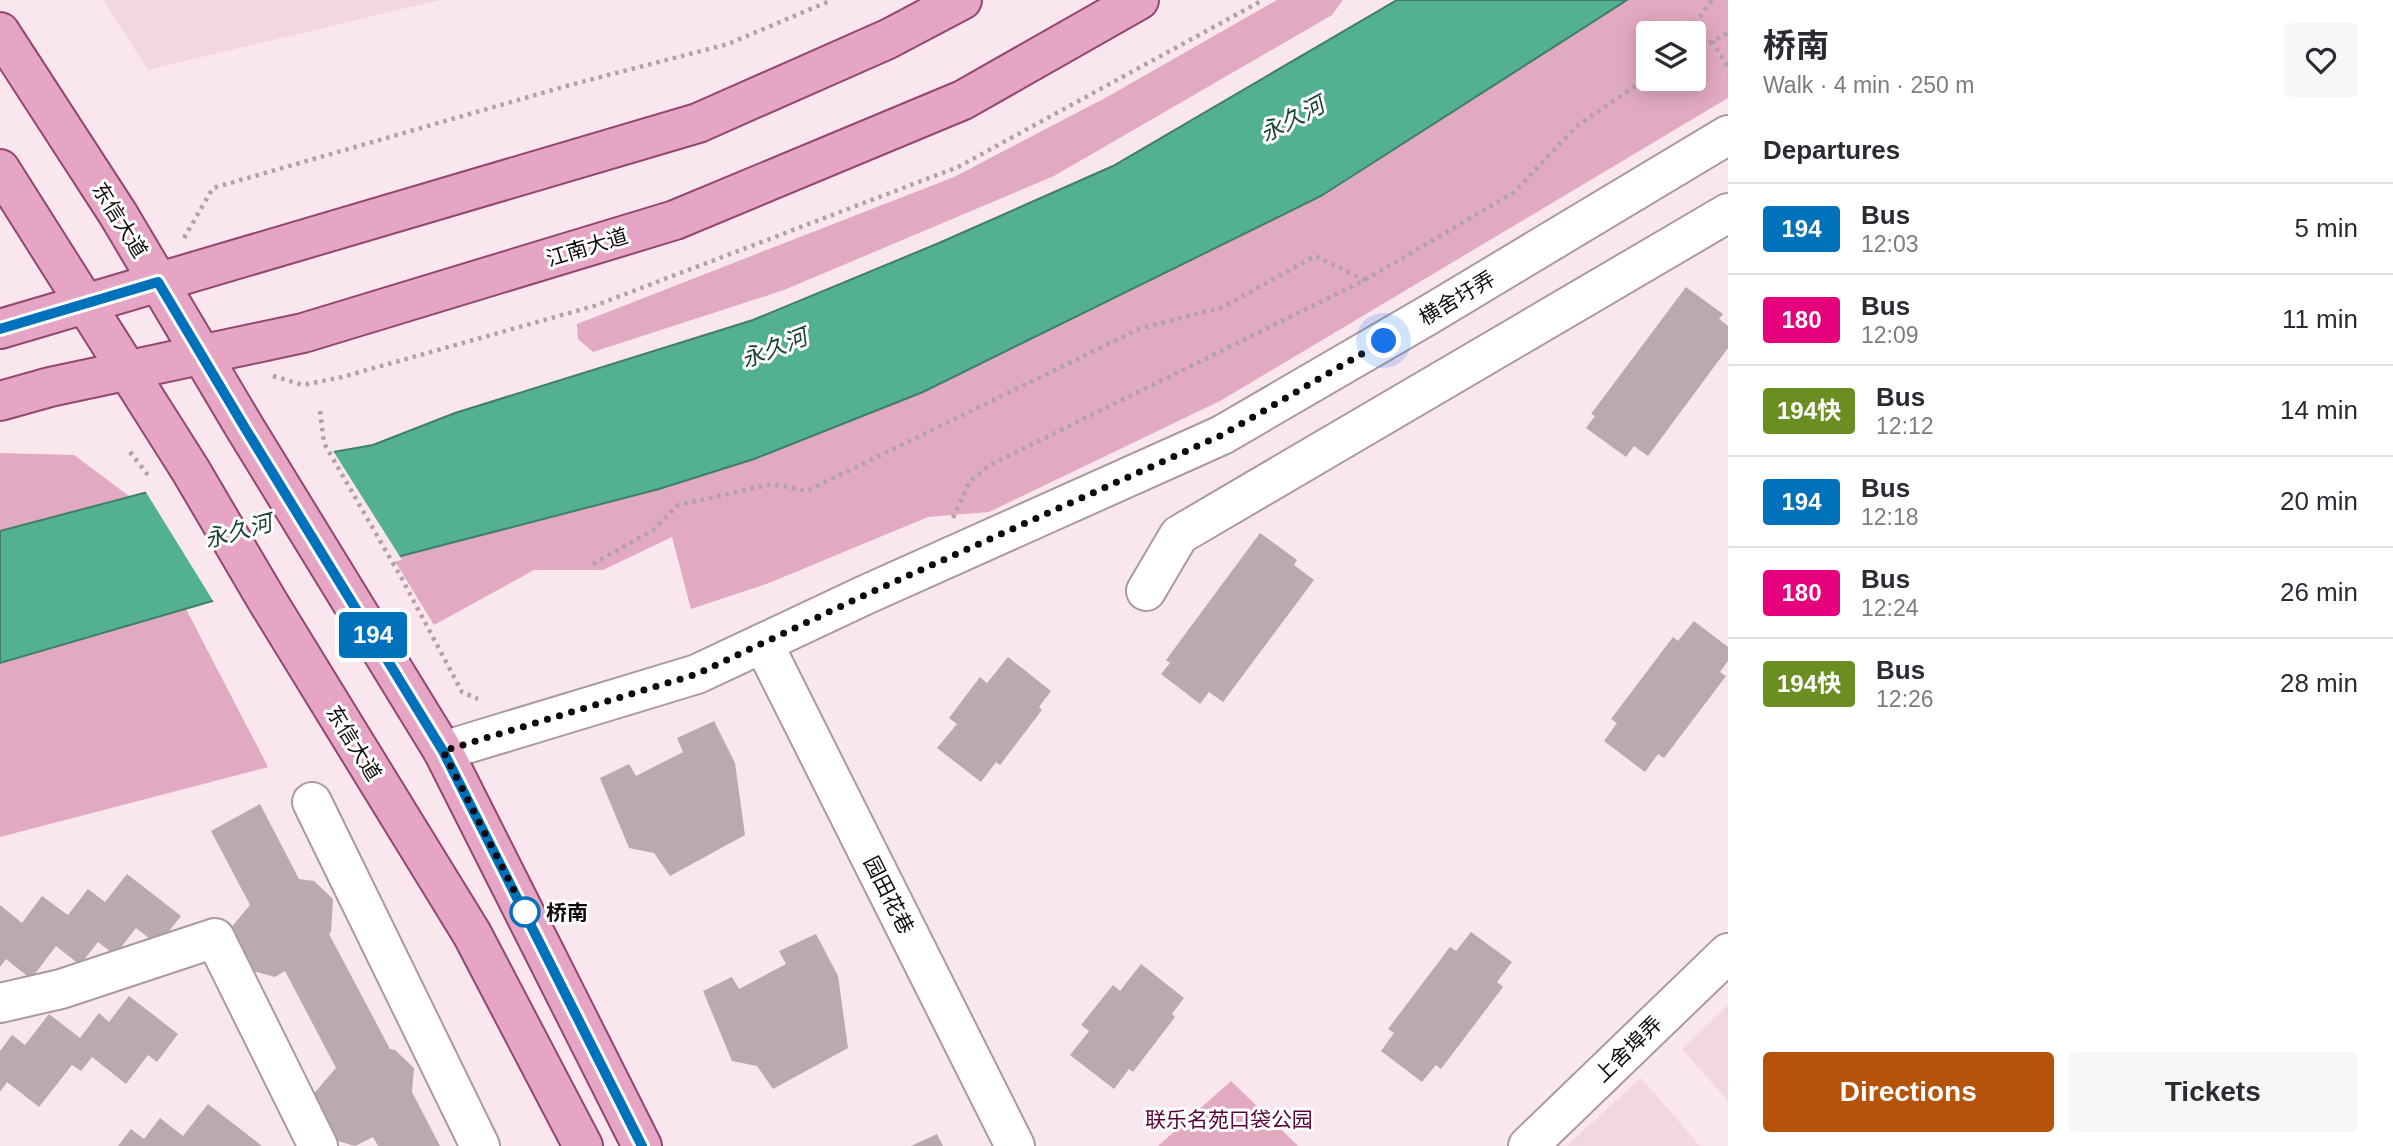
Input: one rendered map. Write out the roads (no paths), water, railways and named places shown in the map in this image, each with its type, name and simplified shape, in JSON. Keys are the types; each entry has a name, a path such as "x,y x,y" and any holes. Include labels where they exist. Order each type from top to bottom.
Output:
{"main road":[{"path":"0,329 698,123 888,39 918,10 962,0"},
{"name":"江南大道","path":"0,401 50,387 303,333 675,220 963,100 1139,0"},
{"name":"东信大道","path":"0,32 110,202 256,447 443,751 642,1146"},
{"name":"东信大道","path":"0,169 191,471 268,602 472,934 583,1146"}],"street":[{"name":"横舍圩弄","path":"443,751 697,674 1222,435 1728,135"},
{"path":"1146,591 1179,535 1728,213"},
{"name":"园田花巷","path":"763,643 1015,1146"},
{"path":"312,802 480,1146"},
{"path":"0,1003 61,989 215,938 318,1146"},
{"name":"上舍埠弄","path":"1528,1146 1728,953"}],"water":[{"name":"永久河","path":"1397,0 1627,0 1321,196 923,392 754,459 659,489 393,558 226,597 0,663 0,531 231,470 373,445 455,413 753,320 939,243 1113,166"}],"place":[{"name":"桥南","path":"525,912"}],"park label":[{"name":"联乐名苑口袋公园","path":"1229,1119"}]}
